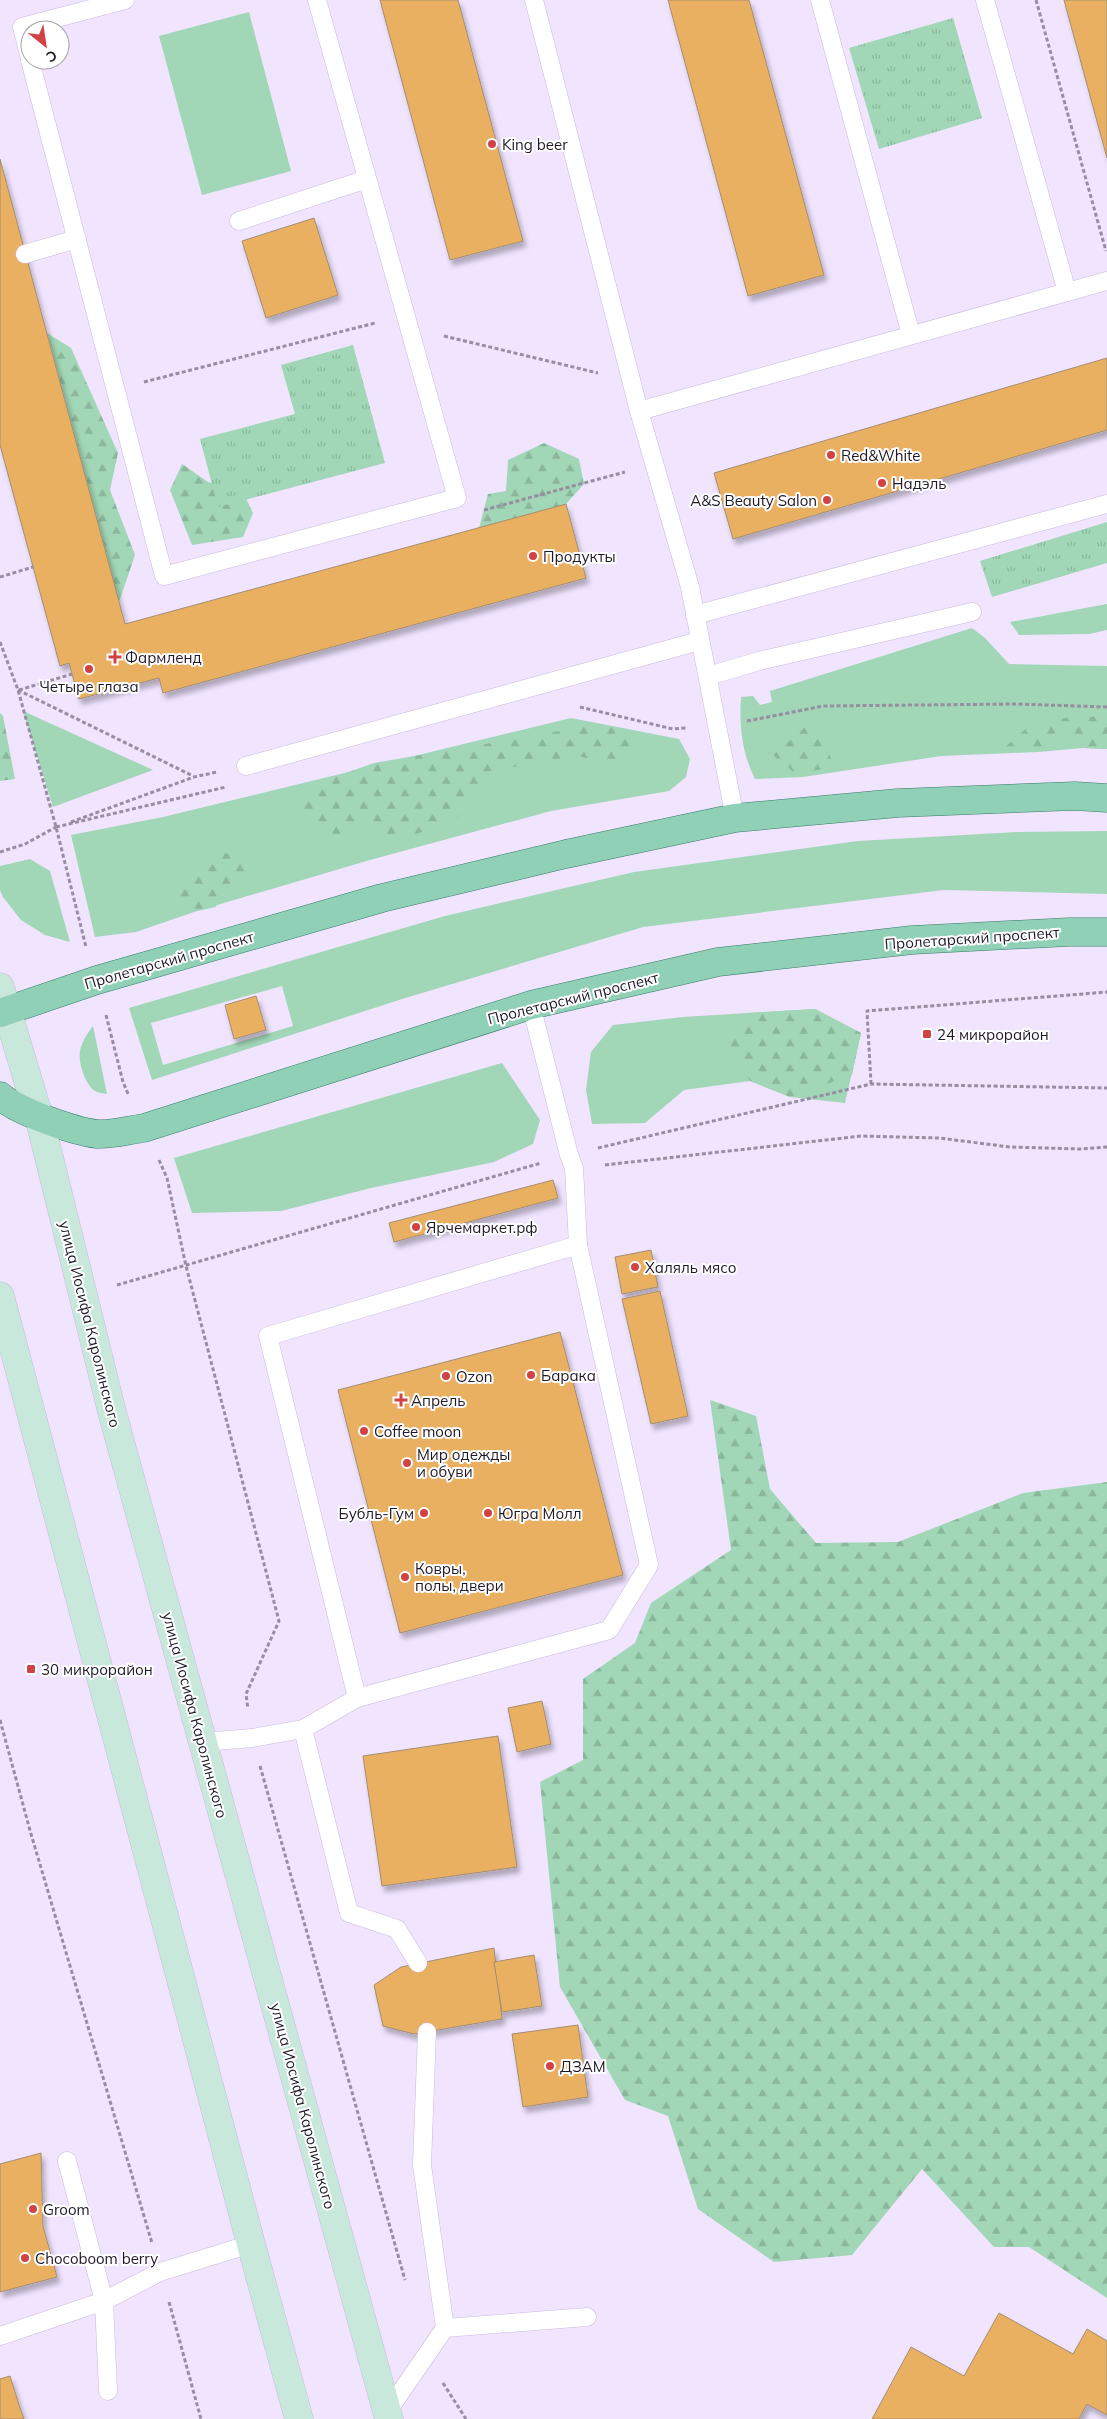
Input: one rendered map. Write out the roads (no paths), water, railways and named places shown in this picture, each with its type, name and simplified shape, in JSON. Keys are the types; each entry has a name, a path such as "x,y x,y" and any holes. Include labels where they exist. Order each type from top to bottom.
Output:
{"main road":[{"name":"Пролетарский проспект","path":"2,1003 97,980 382,898 566,854 735,818 898,803 1075,796 1107,798"},
{"name":"Пролетарский проспект","path":"0,1096 10,1105 38,1117 98,1134 144,1128 531,1005 718,962 912,940 1069,932 1107,932"},
{"name":"улица Иосифа Каролинского","path":"2,1003 38,1117 112,1412 388,2416"},
{"path":"0,1296 250,2244 299,2419"}],"lane":[{"path":"49,20 125,0"},
{"path":"33,70 164,576 457,498 317,0"},
{"path":"534,0 631,381 690,588 735,818"},
{"path":"820,0 911,335"},
{"path":"984,0 1067,292"},
{"path":"239,220 367,179"},
{"path":"25,254 77,239"},
{"path":"639,411 1107,281"},
{"path":"694,614 1107,504"},
{"path":"708,676 759,661 972,612"},
{"path":"246,766 699,641"},
{"path":"203,1742 252,1738 303,1729 357,1698 608,1630 648,1565 578,1245 572,1162 531,1005"},
{"path":"357,1698 268,1336 578,1245"},
{"path":"303,1729 349,1913 397,1929 418,1963"},
{"path":"388,2416 445,2328 422,2165 427,2032"},
{"path":"67,2161 104,2301 108,2391"},
{"path":"0,2336 104,2301 160,2272 250,2244"},
{"path":"445,2328 586,2317"}],"place":[{"name":"King beer","path":"492,144"},
{"name":"Red&White","path":"831,455"},
{"name":"Надэль","path":"882,483"},
{"name":"A&S Beauty Salon","path":"827,500"},
{"name":"Продукты","path":"533,556"},
{"name":"Фармленд","path":"115,657"},
{"name":"Четыре глаза","path":"89,669"},
{"name":"24 микрорайон","path":"927,1034"},
{"name":"Ярчемаркет.рф","path":"416,1227"},
{"name":"Халяль мясо","path":"635,1267"},
{"name":"Барака","path":"531,1375"},
{"name":"Ozon","path":"446,1376"},
{"name":"Апрель","path":"401,1400"},
{"name":"Coffee moon","path":"364,1431"},
{"name":"Мир одежды и обуви","path":"407,1463"},
{"name":"Бубль-Гум","path":"424,1513"},
{"name":"Югра Молл","path":"488,1513"},
{"name":"Ковры, полы, двери","path":"405,1577"},
{"name":"30 микрорайон","path":"31,1669"},
{"name":"ДЗАМ","path":"550,2066"},
{"name":"Groom","path":"33,2209"},
{"name":"Chocoboom berry","path":"25,2258"}]}
